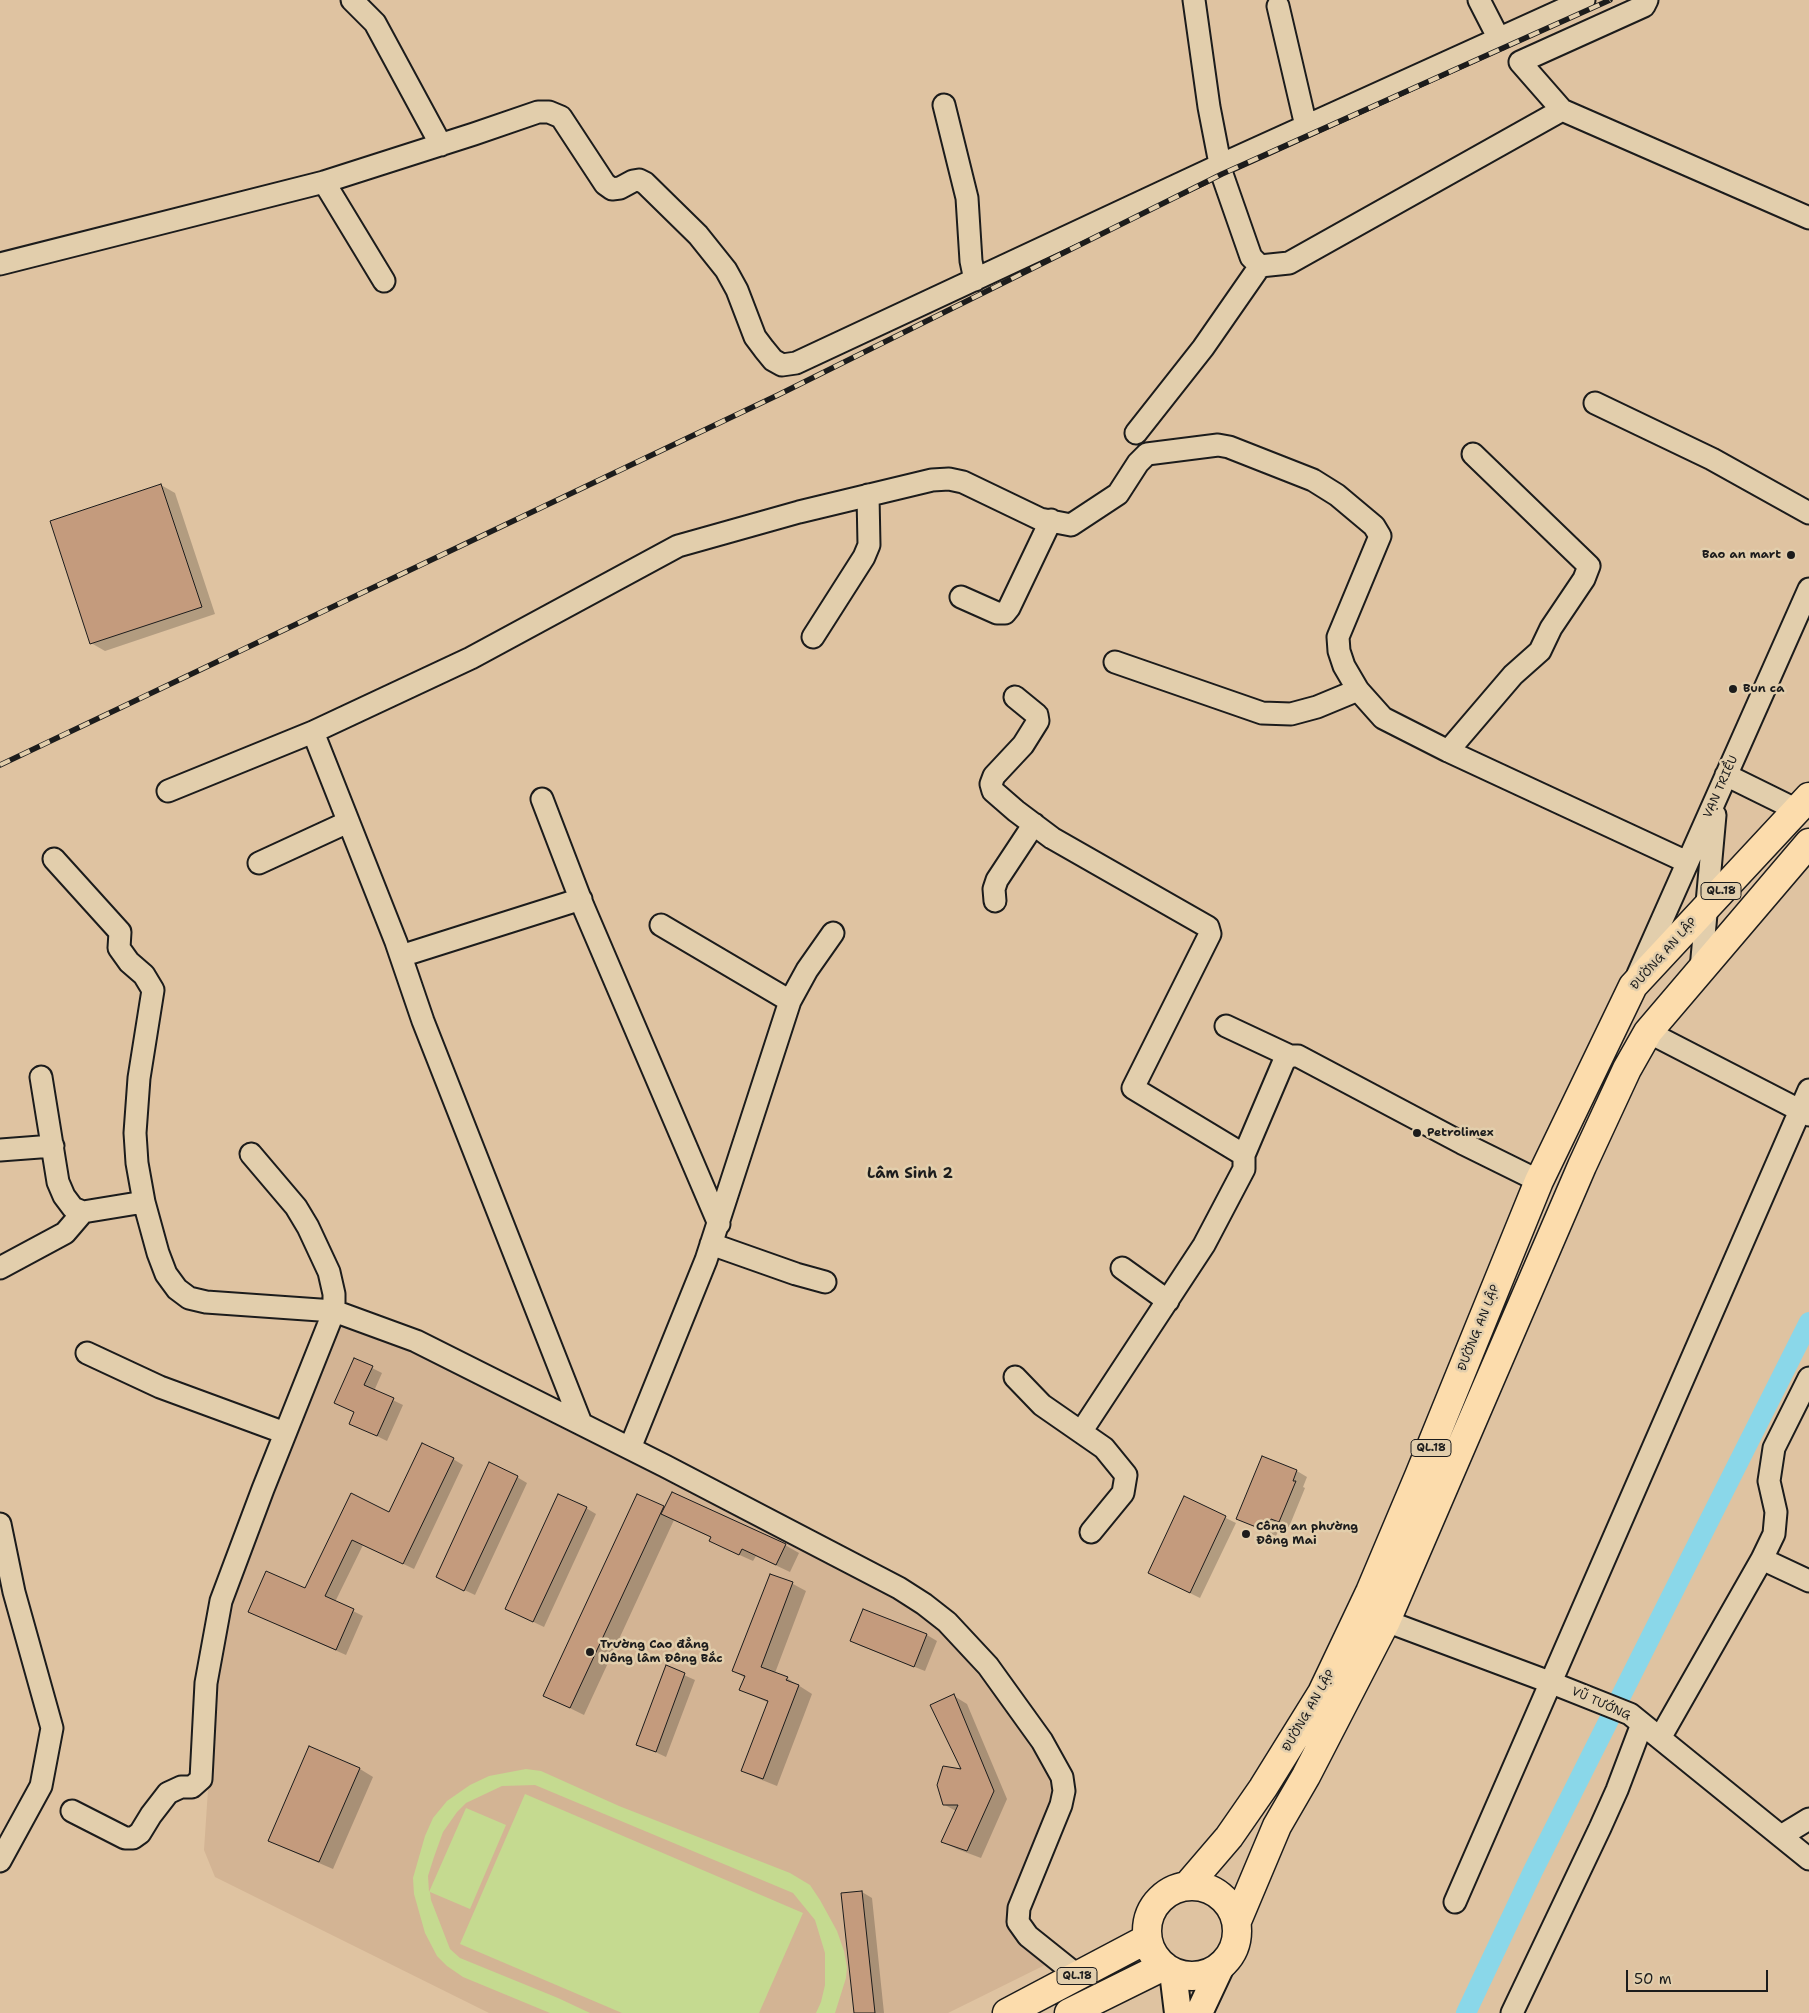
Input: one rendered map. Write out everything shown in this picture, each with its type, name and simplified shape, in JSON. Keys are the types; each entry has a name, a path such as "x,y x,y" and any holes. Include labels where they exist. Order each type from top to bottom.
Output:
{"highway":[{"name":"ĐƯỜNG AN LẬP","path":"1186,1886 1229,1837 1263,1788 1322,1693 1370,1592 1539,1180 1633,986 1803,804"},
{"name":"ĐƯỜNG AN LẬP","path":"1237,1921 1277,1826 1306,1776 1386,1621 1582,1166 1627,1069 1655,1024 1809,843"},
{"path":"1633,986 1655,1024"},
{"path":"1186,1886 1200,1886 1213,1890 1228,1903 1237,1921"},
{"name":"QL.18","path":"1007,2013 1147,1939 1148,1920 1156,1904 1164,1895 1186,1886"},
{"name":"QL.18","path":"1069,2013 1169,1969 1186,1976 1199,1976 1212,1972 1222,1964 1236,1945 1237,1921"},
{"path":"1147,1939 1153,1954 1169,1969"}],"main road":[{"path":"1199,2013 1222,1964"},
{"path":"1169,1969 1178,2013"}],"street":[{"path":"352,0 376,22 441,145"},
{"path":"1194,0 1209,107 1220,165 1251,257 1260,266"},
{"path":"1479,0 1500,39"},
{"path":"0,264 324,182 538,112 549,112 561,117 604,184 612,189 620,188 633,181 639,180 645,183 698,235 714,254 733,284 755,337 772,360 782,365 796,363 1220,165 1584,0"},
{"path":"1647,0 1644,6 1520,62 1562,110 1809,218"},
{"path":"1278,6 1306,126"},
{"path":"944,105 967,198 974,280"},
{"path":"1136,433 1203,348 1260,266 1289,263 1562,110"},
{"path":"324,182 384,281"},
{"path":"1595,403 1712,460 1809,513"},
{"path":"168,791 312,732 470,658 678,546 799,512 932,480 949,479 963,482 1040,519 1071,524 1118,494 1138,463 1147,454 1218,445 1229,447 1313,480 1337,495 1374,526 1380,536 1338,637 1339,651 1344,666 1358,690 1383,718 1448,751 1687,862"},
{"path":"1448,751 1513,675 1540,651 1551,628 1584,579 1589,566 1473,454"},
{"path":"813,636 864,557 868,545 868,495"},
{"path":"961,597 997,612 1005,612 1009,608 1051,520"},
{"name":"VẠN TRIỀU","path":"1633,986 1809,589"},
{"path":"1115,662 1262,713 1291,714 1317,707 1358,690"},
{"path":"1015,697 1036,716 1038,721 1023,745 994,776 991,784 993,791 1052,838 1208,927 1210,934 1133,1088 1244,1154"},
{"path":"312,732 401,956 423,1021 581,1423"},
{"path":"1701,969 1706,908 1722,785 1803,804"},
{"path":"542,799 581,900 719,1224"},
{"path":"259,863 348,822"},
{"path":"995,900 994,889 997,880 1034,824"},
{"path":"54,859 120,932 120,948 128,962 144,975 153,990 140,1078 135,1133 137,1163 144,1202 158,1253 166,1274 177,1289 188,1298 206,1302 334,1311 416,1341 630,1448 899,1588 924,1604 947,1622 988,1666 1042,1741 1062,1777 1064,1791 1061,1805 1019,1908 1018,1922 1028,1936 1078,1976"},
{"path":"401,956 581,900"},
{"path":"661,925 790,1001"},
{"path":"630,1448 712,1244 790,1001 807,970 833,933"},
{"path":"1655,1024 1805,1113"},
{"path":"1226,1026 1290,1056 1298,1056 1462,1143 1539,1180"},
{"path":"1081,1432 1204,1245 1244,1169 1244,1154 1284,1061 1290,1056"},
{"path":"41,1078 58,1182 64,1196 73,1208 83,1212 144,1202"},
{"path":"1455,1902 1805,1113 1809,1090"},
{"path":"0,1150 53,1146"},
{"path":"72,1811 125,1838 134,1838 140,1834 151,1815 168,1793 181,1787 192,1787 201,1779 206,1683 221,1601 334,1311 334,1294 329,1272 308,1227 296,1206 251,1154"},
{"path":"0,1268 65,1233 83,1212"},
{"path":"712,1244 796,1274 825,1282"},
{"path":"1122,1268 1168,1300"},
{"path":"87,1352 160,1387 285,1433"},
{"path":"1015,1377 1042,1404 1104,1448 1126,1475 1123,1493 1091,1532"},
{"path":"1660,1738 1762,1559 1774,1534 1776,1512 1769,1481 1774,1448 1809,1378"},
{"path":"0,1524 14,1592 52,1728 42,1786 0,1861"},
{"path":"1762,1559 1809,1581"},
{"name":"VŨ TƯỚNG","path":"1386,1621 1552,1683 1636,1719 1809,1859"},
{"path":"1512,2013 1614,1797 1636,1719"},
{"path":"1780,1836 1809,1819"}],"shaded area":[{"name":"Trường Cao đẳng Nông lâm Đông Bắc","path":"341,1313 598,1437 919,1609 947,1636 1045,1757 1054,1776 1049,1807 1006,1923 1047,1964 948,2013 489,2013 215,1877 204,1850 216,1669 225,1618"}],"green space":[{"path":"526,1769 541,1771 619,1806 790,1873 810,1885 837,1931 844,1951 847,1967 846,1978 835,2013 816,2013 825,1985 825,1953 815,1920 793,1893 535,1785 502,1786 466,1803 457,1812 443,1832 434,1857 428,1876 429,1892 466,1808 506,1825 470,1909 430,1892 431,1900 450,1949 460,1958 590,2013 550,2013 463,1977 447,1966 437,1956 425,1933 414,1894 413,1878 425,1836 433,1818 447,1801 470,1785 489,1776"},
{"path":"525,1794 803,1913 759,2013 622,2013 460,1944"}],"building":[{"path":"161,484 202,607 90,644 50,521"},
{"path":"354,1358 373,1366 364,1385 394,1398 377,1436 349,1424 354,1412 334,1403"},
{"path":"422,1443 454,1458 403,1564 352,1540 325,1596 354,1609 336,1650 248,1612 266,1571 305,1588 351,1493 389,1512"},
{"path":"1262,1456 1297,1470 1293,1481 1296,1481 1279,1522 1271,1519 1266,1531 1236,1519"},
{"path":"489,1462 518,1476 464,1591 436,1577"},
{"path":"672,1492 786,1544 776,1565 742,1549 739,1555 709,1541 711,1537 661,1514"},
{"path":"558,1494 587,1507 533,1622 505,1609"},
{"path":"637,1494 664,1506 570,1708 543,1696"},
{"path":"1184,1496 1226,1516 1190,1593 1148,1573"},
{"path":"770,1574 793,1582 761,1667 788,1677 786,1680 799,1685 763,1779 741,1771 768,1701 739,1690 745,1676 732,1671"},
{"path":"863,1609 927,1634 914,1667 850,1641"},
{"path":"666,1665 685,1673 656,1752 636,1745"},
{"path":"954,1694 994,1791 967,1851 941,1842 958,1805 943,1805 937,1785 943,1766 961,1769 930,1705"},
{"path":"309,1746 360,1768 319,1862 268,1841"},
{"path":"862,1891 875,2013 854,2013 841,1893"}],"waterway":[{"path":"1466,2013 1533,1871 1809,1322"}],"railway":[{"path":"0,765 778,395 1222,174 1610,0"}],"place":[{"name":"Bao an mart","path":"1791,555"},
{"name":"Bun ca","path":"1733,689"},
{"name":"Petrolimex","path":"1417,1133"},
{"name":"Công an phường Đông Mai","path":"1246,1534"},
{"name":"Trường Cao đẳng Nông lâm Đông Bắc","path":"590,1652"}],"district":[{"name":"Lâm Sinh 2","path":"910,1174"}]}
